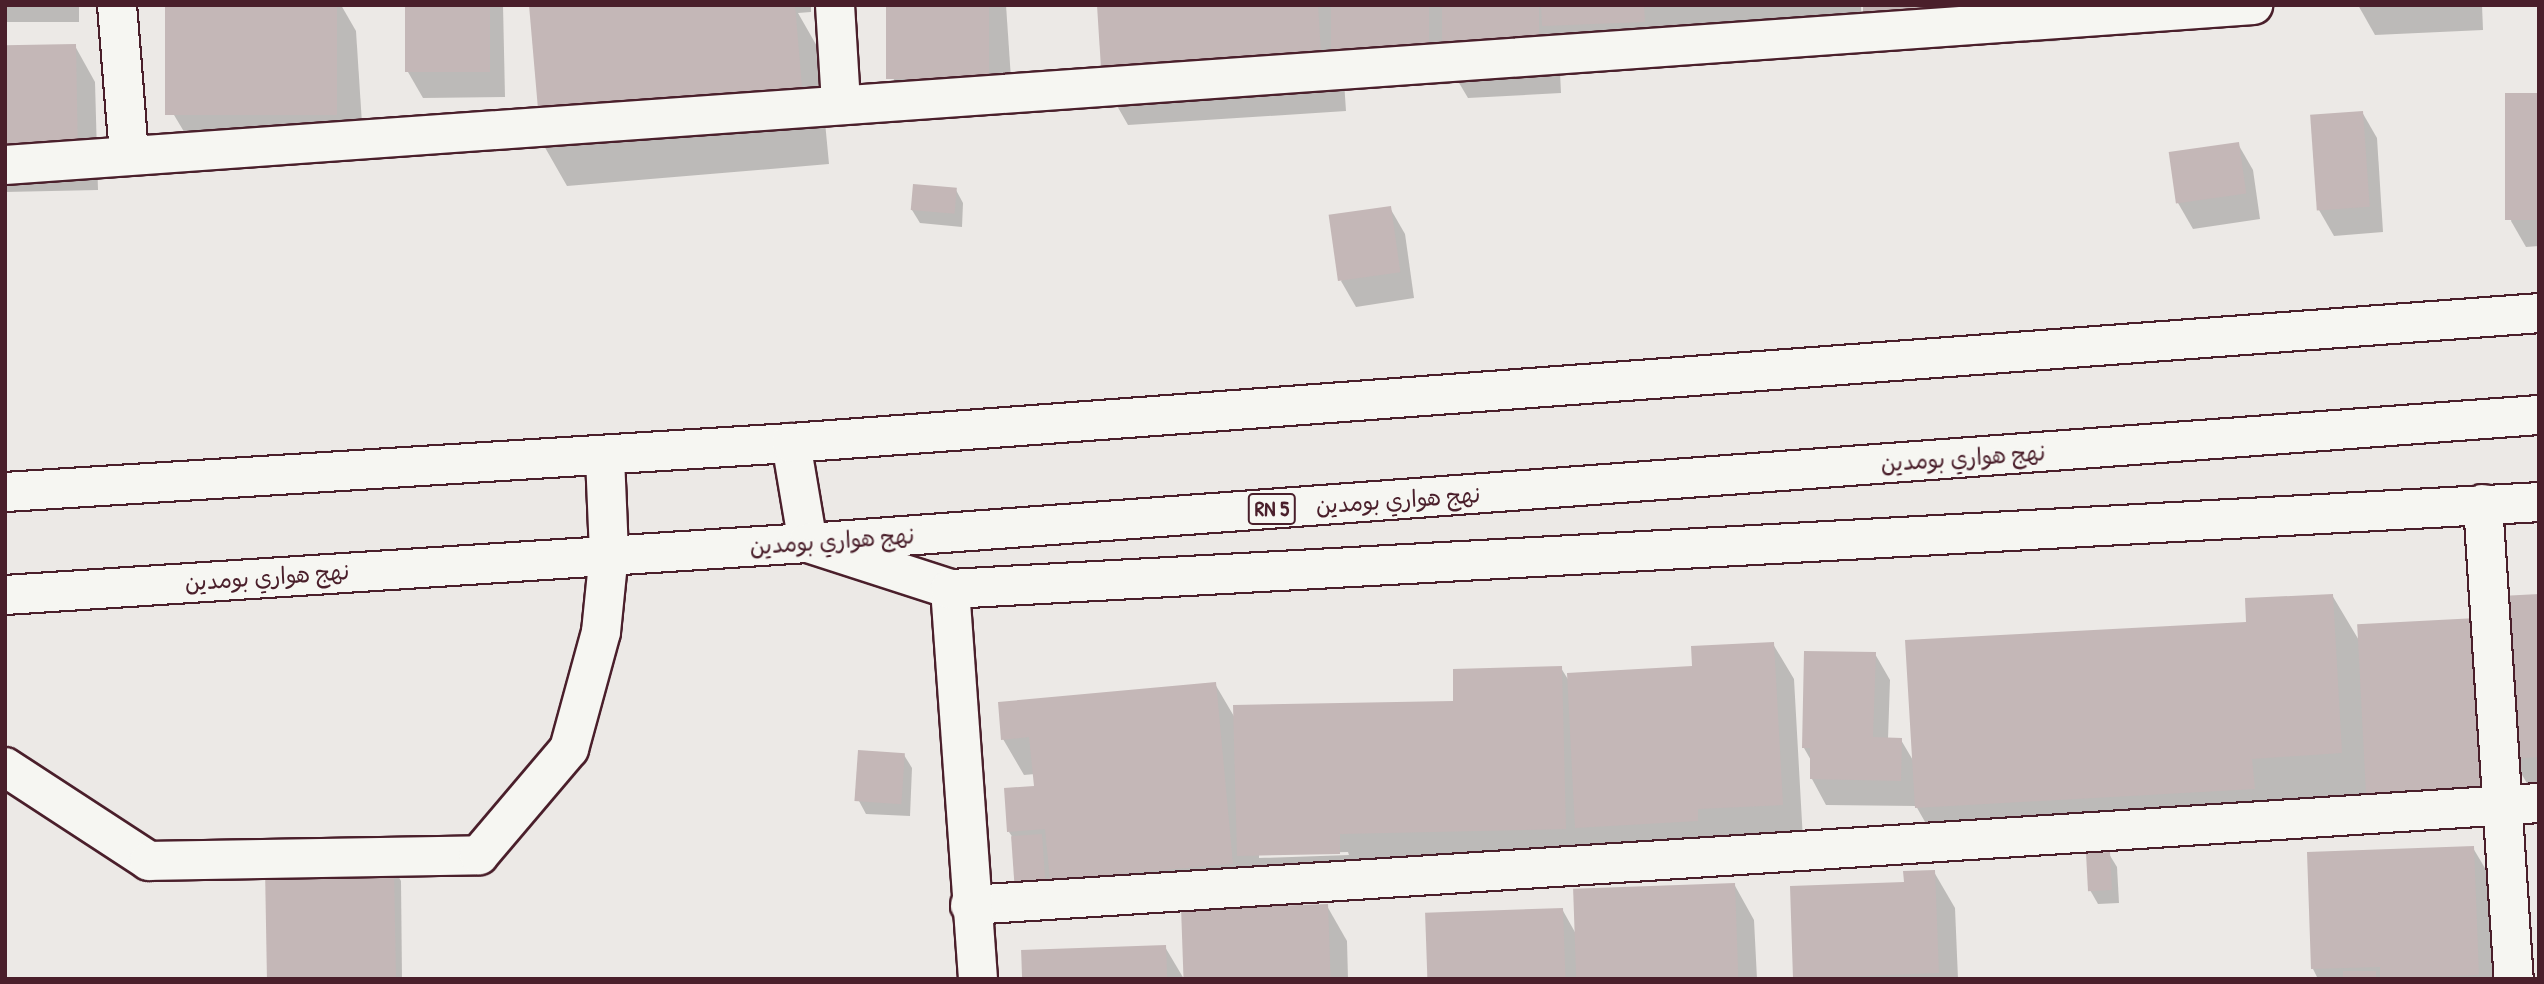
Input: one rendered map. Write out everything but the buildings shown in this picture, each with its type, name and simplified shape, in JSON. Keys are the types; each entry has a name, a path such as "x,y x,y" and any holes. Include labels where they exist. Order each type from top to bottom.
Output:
{"street":[{"path":"117,5 129,155"},
{"path":"835,5 841,102"},
{"path":"5,165 2081,10 2253,5"},
{"path":"5,492 791,443 2539,313"},
{"name":"نهج هواري بومدين","path":"5,596 609,553 808,543 2539,415"},
{"path":"791,443 808,543 950,589 2539,502"},
{"path":"5,767 149,861 479,855 569,749 601,632 609,553 605,456"},
{"path":"2483,504 2522,804 2514,979"},
{"path":"950,589 970,905 978,979"},
{"path":"970,905 2522,804"}]}
